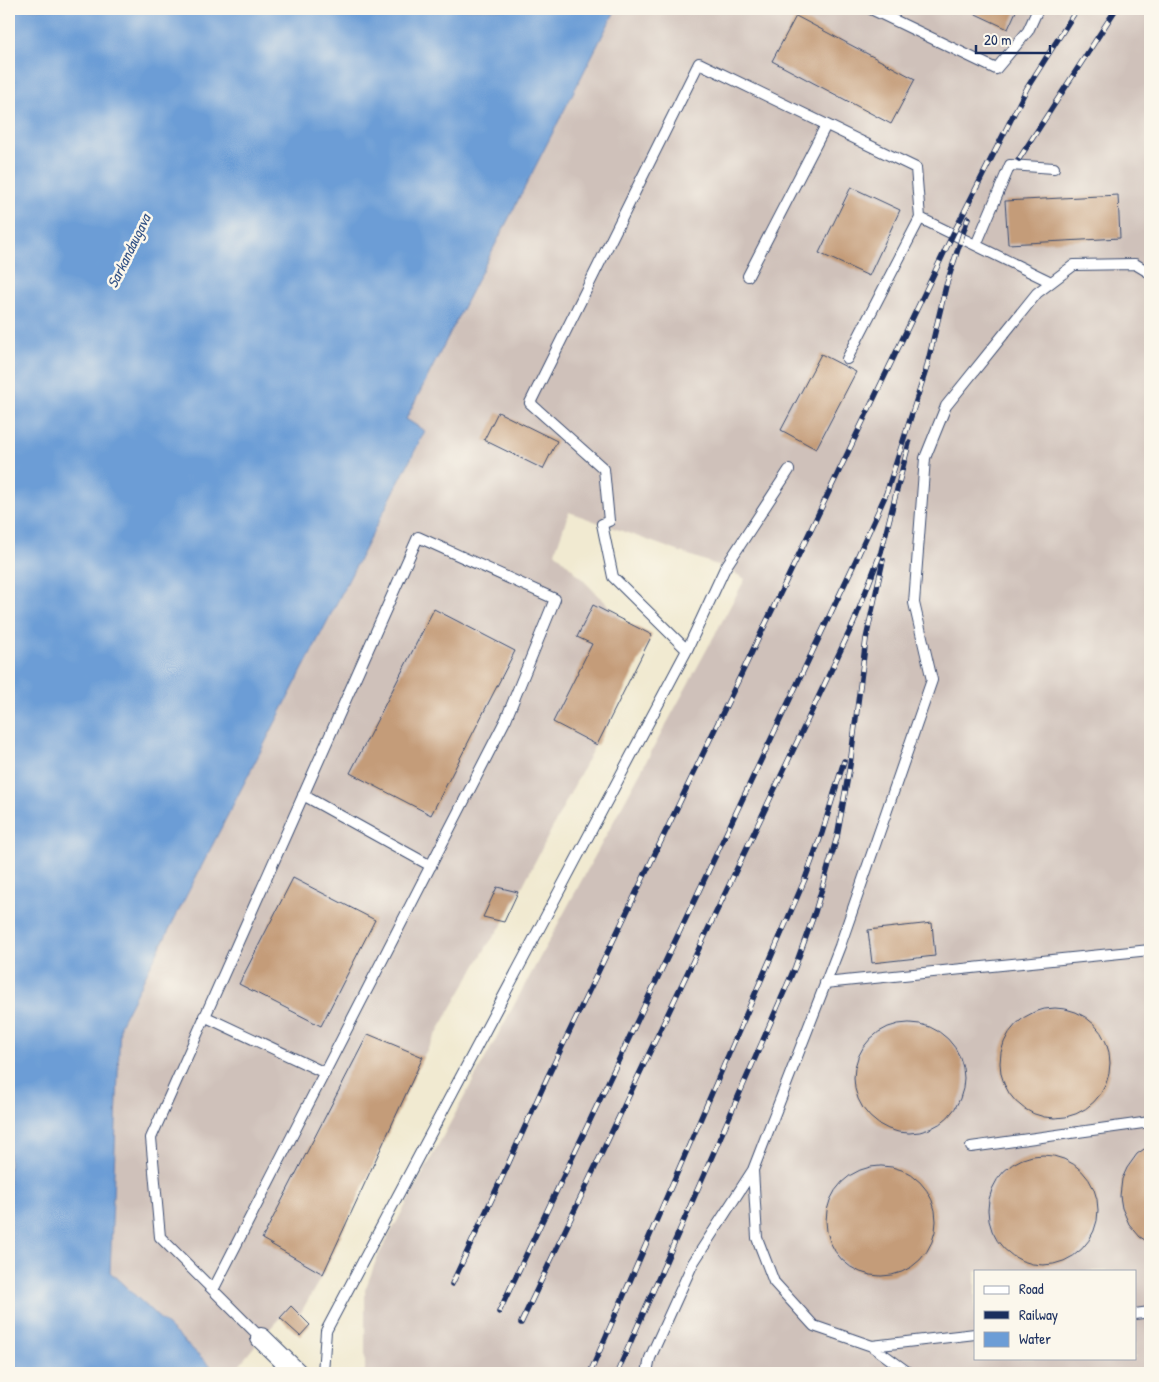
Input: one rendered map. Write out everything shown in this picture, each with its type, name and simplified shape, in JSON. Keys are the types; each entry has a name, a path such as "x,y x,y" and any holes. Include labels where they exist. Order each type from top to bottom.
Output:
{"street":[{"path":"261,1338 297,1373"}],"lane":[{"path":"871,9 996,69 1028,31 1038,9"},
{"path":"687,650 613,577 602,524 609,521 604,469 530,403 700,63 916,168 920,218 847,359"},
{"path":"748,276 826,124"},
{"path":"976,245 1010,165 1054,168"},
{"path":"920,218 1051,282"},
{"path":"647,1373 650,1358 693,1263 753,1170 825,983 932,680 914,603 926,458 946,406 1037,293 1074,265 1135,264 1150,273"},
{"path":"324,1373 326,1331 687,650 725,568 789,470"},
{"path":"214,1290 506,719 556,599 418,537 151,1138 160,1237 261,1338"},
{"path":"303,795 431,866"},
{"path":"825,983 1150,950"},
{"path":"204,1016 325,1073"},
{"path":"971,1147 1150,1122"},
{"path":"753,1170 757,1238 774,1282 814,1326 872,1346 909,1373"},
{"path":"1136,1314 1150,1312"},
{"path":"872,1346 974,1334"}],"shaded area":[{"path":"616,9 1150,9 1150,1373 365,1373 365,1290 377,1258 745,579 725,568 569,512 555,552 647,644 504,922 487,946 423,1057 323,1274 300,1314 290,1307 261,1338 236,1369 241,1373 218,1373 110,1272 120,1025 425,432 405,420"}],"water":[{"name":"Sarkandaugava","path":"9,9 616,9 406,419 425,431 120,1025 110,1272 218,1373 9,1373"}],"building":[{"path":"965,9 1017,9 1008,29"},
{"path":"796,16 915,79 891,124 772,61"},
{"path":"1150,168 1150,182 1146,170"},
{"path":"851,187 900,210 869,276 819,253"},
{"path":"1118,195 1120,238 1008,244 1005,201"},
{"path":"821,354 856,372 816,449 781,430"},
{"path":"498,412 557,441 543,469 484,440"},
{"path":"593,605 652,635 597,745 553,722 592,644 577,637"},
{"path":"434,609 515,651 431,815 350,773"},
{"path":"293,878 375,920 321,1026 239,984"},
{"path":"497,887 518,892 504,922 483,917"},
{"path":"932,923 935,956 872,963 868,930"},
{"path":"1055,1008 1076,1012 1094,1024 1106,1042 1110,1063 1106,1084 1094,1102 1076,1114 1055,1118 1034,1114 1016,1102 1004,1084 1000,1063 1004,1042 1016,1024 1034,1012"},
{"path":"909,1023 930,1027 948,1039 960,1057 964,1078 960,1099 948,1117 930,1129 909,1133 888,1129 870,1117 858,1099 854,1078 858,1057 870,1039 888,1027"},
{"path":"1150,1031 1150,1066 1149,1066 1147,1046"},
{"path":"368,1034 423,1057 323,1274 262,1239"},
{"path":"1150,1145 1150,1243 1140,1237 1129,1224 1122,1208 1120,1196 1122,1179 1127,1168 1137,1154"},
{"path":"1043,1155 1064,1159 1082,1171 1094,1189 1098,1210 1094,1231 1082,1249 1064,1261 1043,1265 1022,1261 1004,1249 992,1231 988,1210 992,1189 1004,1171 1022,1159"},
{"path":"881,1166 892,1167 902,1171 920,1182 931,1200 935,1210 935,1232 931,1242 920,1260 902,1271 892,1275 881,1276 870,1275 860,1271 842,1260 831,1242 827,1232 826,1221 827,1210 831,1200 842,1182 860,1171 870,1167"},
{"path":"291,1306 310,1325 300,1336 280,1318"}],"railway":[{"path":"452,1284 548,1076 953,234 1027,88 1077,9"},
{"path":"1019,159 1116,9"},
{"path":"499,1312 886,494 926,370 946,286 968,218"},
{"path":"521,1323 854,622 881,552 909,443"},
{"path":"617,1373 795,967 815,912 837,837 850,765 866,639 883,560"},
{"path":"590,1373 805,879 822,833 844,761"}]}
